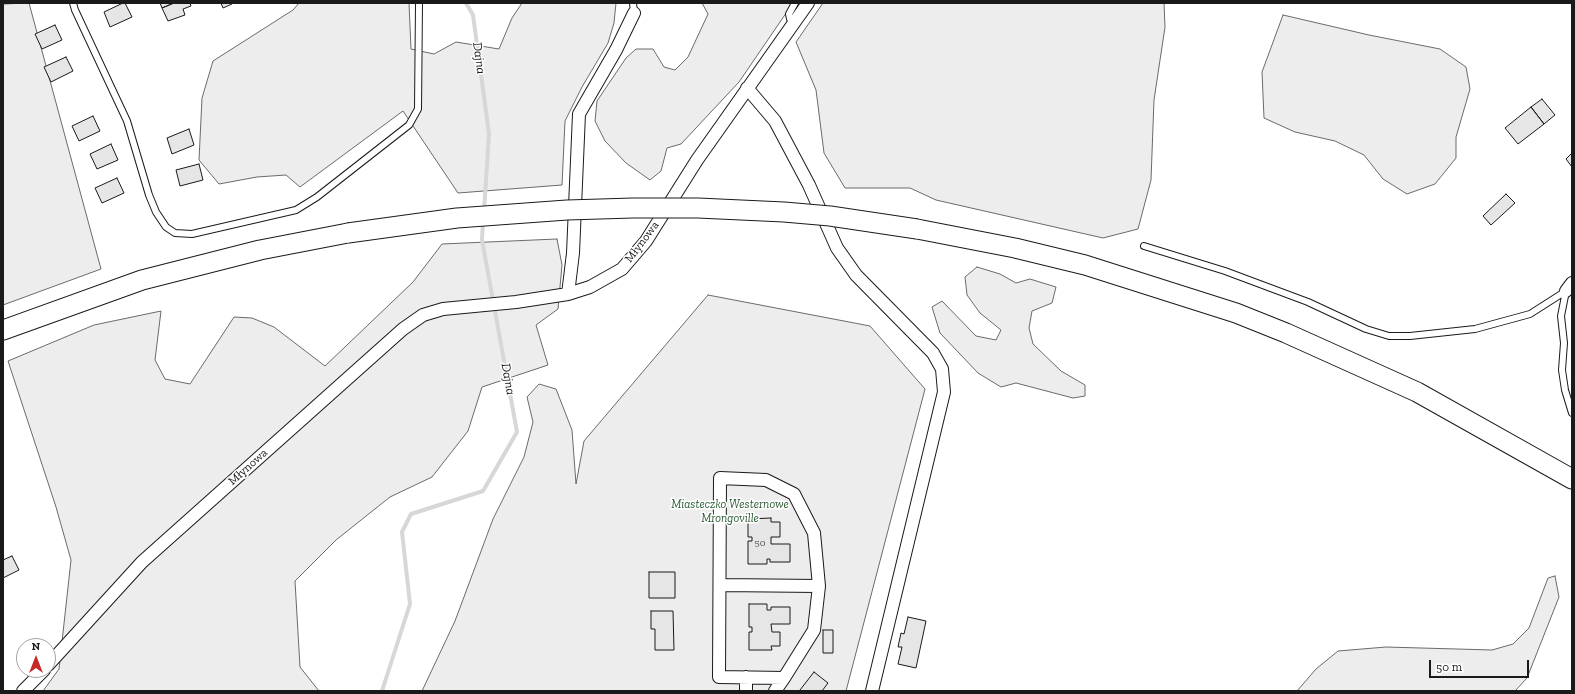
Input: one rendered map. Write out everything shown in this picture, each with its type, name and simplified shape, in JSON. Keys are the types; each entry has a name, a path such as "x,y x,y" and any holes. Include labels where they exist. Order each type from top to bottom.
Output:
{"main road":[{"path":"3,330 142,280 260,250 348,233 457,218 567,210 698,208 784,212 830,216 917,229 1015,248 1085,265 1236,313 1286,332 1417,392 1572,479"}],"street":[{"name":"Młynowa","path":"56,656 142,562 403,329 423,315 443,309 516,302 568,294 590,287 622,269 634,257 646,241 697,160 793,22 808,3"},
{"path":"568,294 573,253 579,114 616,50 633,8"},
{"path":"747,88 775,122 809,185 837,248 856,275 933,353 942,369 944,392 872,691"},
{"path":"775,691 784,678 814,630 818,586 814,533 794,494 766,480 720,478 719,677 784,678"},
{"path":"720,585 818,586"},
{"path":"746,677 746,691"},
{"path":"23,691 36,678"}],"lane":[{"path":"73,3 127,121 156,212 166,227 175,233 192,234 296,210 317,197 409,125 418,109 419,3"},
{"path":"793,22 790,20 789,14 795,3"},
{"path":"1144,246 1225,270 1308,302 1366,329 1389,336 1410,336 1475,328 1530,314 1569,287"},
{"path":"1569,287 1561,316 1564,343 1562,370 1565,390 1572,413"}],"green space":[{"path":"29,3 101,269 3,305 3,4"},
{"path":"299,3 409,3 411,49 434,54 456,42 499,49 512,18 522,3 616,3 614,23 608,43 582,87 565,121 562,185 458,193 403,111 300,187 286,175 257,177 219,184 199,160 202,98 213,61 293,10"},
{"path":"702,3 793,3 739,82 681,144 667,148 661,171 650,180 626,163 605,141 595,121 597,101 626,58 636,49 653,49 664,67 675,70 688,57 708,14"},
{"path":"823,3 1164,3 1165,27 1154,100 1151,180 1138,229 1103,238 936,200 910,188 845,188 824,153 816,90 796,42"},
{"path":"1283,15 1369,35 1440,49 1466,67 1470,89 1456,137 1456,158 1435,184 1407,194 1383,179 1364,155 1335,141 1295,132 1264,118 1262,72"},
{"path":"557,239 562,265 558,309 536,325 548,365 482,387 468,431 432,477 390,497 336,540 295,581 300,667 319,691 43,691 52,678 56,678 56,673 59,669 71,560 56,507 8,361 94,325 161,311 155,360 165,379 190,384 234,317 252,318 274,327 325,366 413,282 442,244"},
{"path":"977,267 1000,274 1016,283 1030,279 1056,287 1052,303 1032,311 1029,328 1033,344 1061,371 1085,385 1085,396 1073,398 1016,383 1001,387 978,373 940,333 932,307 942,301 976,336 996,340 1001,330 980,313 967,295 965,277"},
{"name":"Miasteczko Westernowe Mrongoville","path":"708,295 870,326 925,389 846,691 422,691 455,621 493,519 524,457 533,422 527,397 539,384 556,389 572,430 576,484 584,441"},
{"path":"1555,576 1559,597 1527,678 1515,691 1297,691 1316,669 1338,651 1386,647 1492,650 1513,644 1529,628 1548,578"}],"building":[{"path":"125,3 132,17 110,27 104,12"},
{"path":"160,3 174,3 162,8"},
{"path":"174,3 190,3 191,6 183,9 185,15 168,21 162,8"},
{"path":"221,3 232,3 232,4 223,8"},
{"path":"55,25 62,40 42,49 35,34"},
{"path":"66,57 73,71 51,82 44,67"},
{"path":"1542,99 1555,115 1544,124 1531,107"},
{"path":"1531,107 1544,124 1518,144 1505,128"},
{"path":"93,116 100,131 79,141 72,126"},
{"path":"189,129 194,145 172,154 167,138"},
{"path":"111,144 118,160 97,169 90,154"},
{"path":"1572,153 1572,167 1566,159"},
{"path":"199,164 203,180 180,186 176,170"},
{"path":"117,178 124,193 102,203 95,188"},
{"path":"1506,194 1515,203 1491,225 1483,216"},
{"path":"771,518 771,522 780,522 780,537 771,537 771,544 790,544 790,562 770,562 770,559 767,559 767,564 748,564 748,541 752,541 752,537 748,537 748,519"},
{"path":"12,556 19,570 3,578 3,560"},
{"path":"649,572 675,572 675,598 649,598"},
{"path":"749,604 767,604 767,610 771,610 771,607 790,607 790,624 771,624 772,632 780,632 780,646 771,646 772,650 749,650 749,632 752,632 752,627 749,627"},
{"path":"651,611 673,611 674,650 655,650 655,629 651,629"},
{"path":"908,617 926,621 916,668 898,664 902,647 898,647 901,633 904,634"},
{"path":"823,630 833,630 833,653 823,653"},
{"path":"814,672 828,683 822,691 801,691 800,690"}],"waterway":[{"name":"Dajna","path":"466,3 473,15 489,134 484,211"},
{"name":"Dajna","path":"382,691 410,604 402,532 411,514 483,491 517,432 482,240 483,221"}]}
